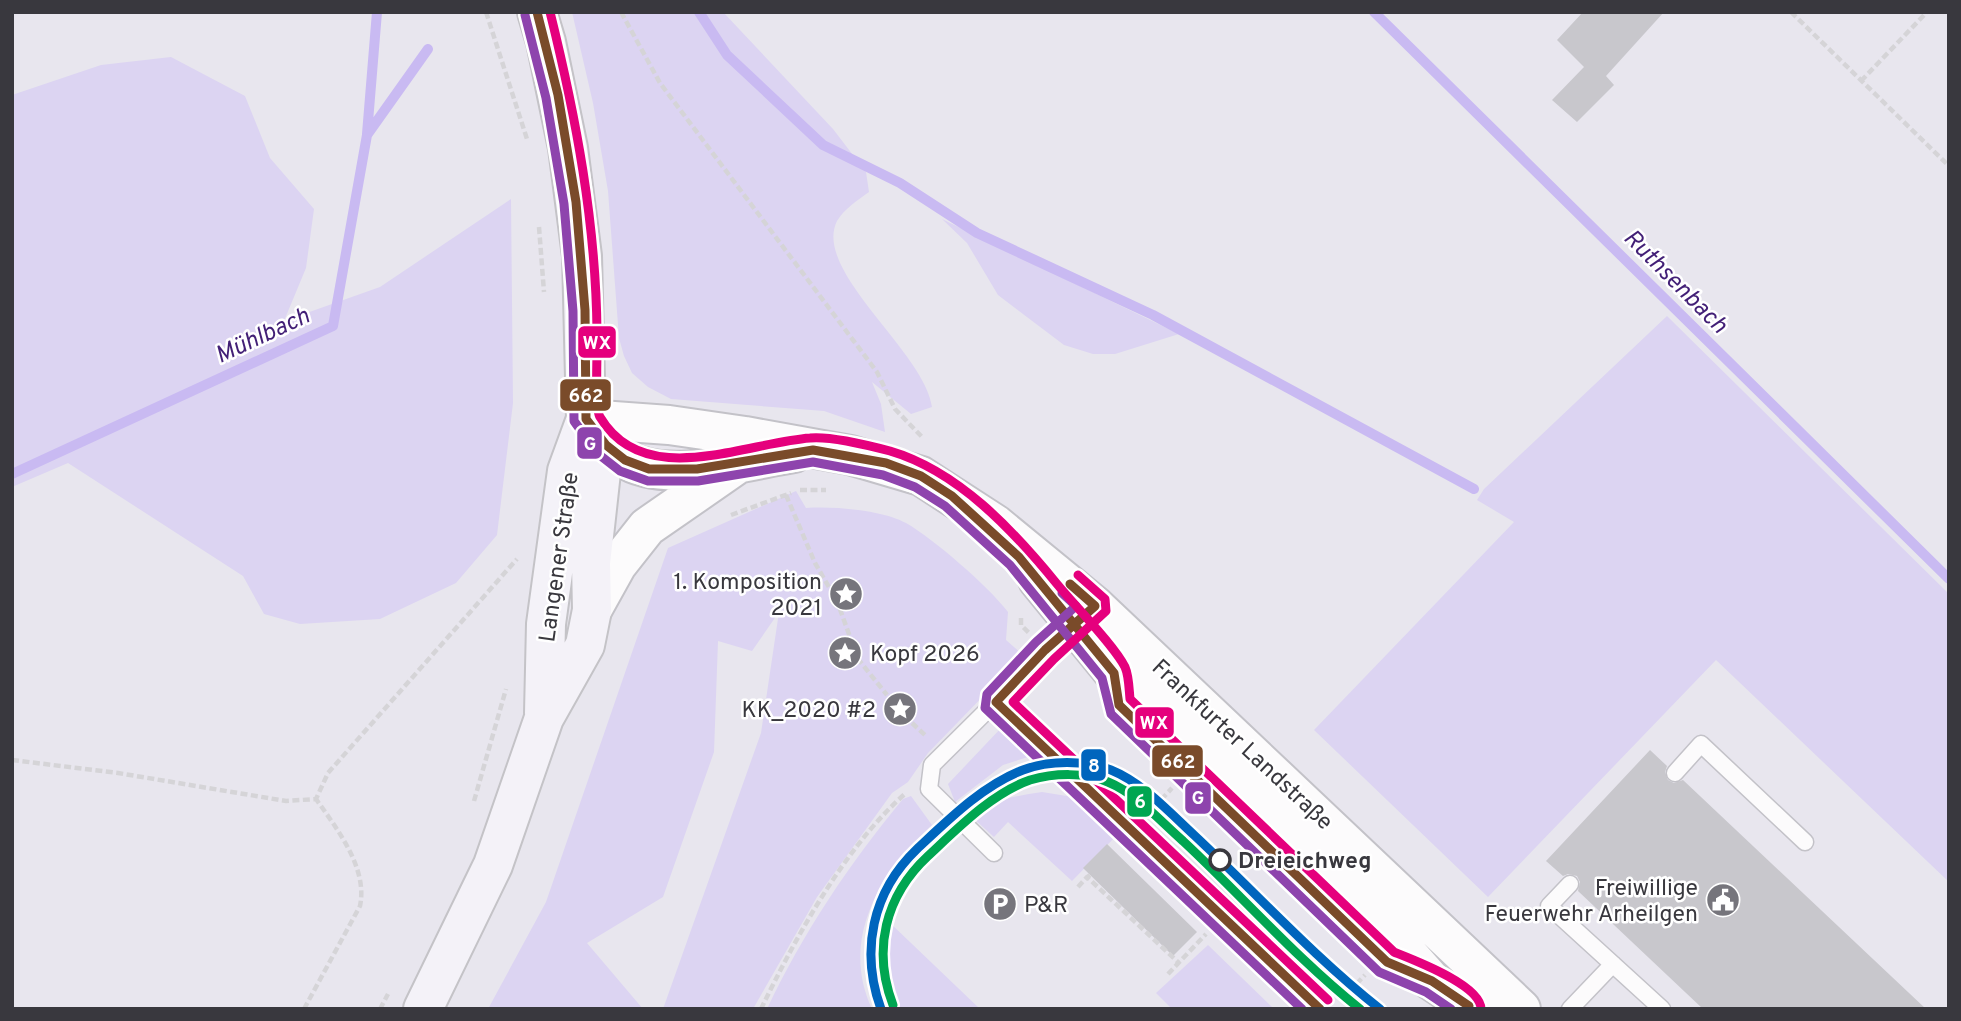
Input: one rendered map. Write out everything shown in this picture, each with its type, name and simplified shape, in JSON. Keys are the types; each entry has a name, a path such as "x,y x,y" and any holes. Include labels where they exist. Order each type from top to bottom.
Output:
{"main road":[{"path":"537,12 558,95 576,202 585,310 586,419"},
{"name":"Langener Straße","path":"423,1009 493,865 544,718 585,645 592,610 591,563 601,472 586,419"},
{"name":"Langener Straße","path":"544,718 546,624 565,484 586,419"}],"street":[{"name":"Frankfurter Landstraße","path":"586,419 616,452 649,469 697,469 814,450"},
{"name":"Frankfurter Landstraße","path":"586,419 669,425 886,463 921,476 952,496 1521,1009"},
{"name":"Frankfurter Landstraße","path":"592,610 617,565 647,527 739,463"},
{"name":"Frankfurter Landstraße","path":"1085,615 1114,673 1401,946 1432,981 1470,1008"}],"lane":[{"path":"994,853 929,789 932,765 1045,650 1085,615"},
{"path":"996,702 1320,1009"},
{"path":"1675,773 1701,744 1805,842"},
{"path":"1570,884 1549,906 1662,1009"},
{"path":"1570,1009 1613,964"}],"path":[{"path":"486,12 530,150"},
{"path":"621,12 660,83 877,372 895,409"},
{"path":"1791,12 1949,166"},
{"path":"1861,81 1927,12"},
{"path":"538,215 544,295"},
{"path":"725,517 796,491 837,492"},
{"path":"786,495 814,563 836,601 858,659 887,695"},
{"path":"316,799 328,772 519,556"},
{"path":"1021,606 1021,625 1045,650"},
{"path":"470,814 507,684"},
{"path":"12,760 193,784 286,801 316,799"},
{"path":"761,1009 780,970 866,834 932,765"},
{"path":"1165,778 1175,789"},
{"path":"304,1009 360,906 364,890 344,838 316,799"},
{"path":"1078,887 1089,876 1179,963"},
{"path":"1168,974 1208,933"},
{"path":"380,1009 392,986"}],"shaded area":[{"path":"572,12 723,12 833,129 866,172 869,192 847,209 837,221 834,241 840,263 854,287 911,362 925,385 932,407 911,414 872,382 881,404 885,432 824,411 671,399 648,387 632,373 619,338 608,191 593,103"},
{"path":"171,57 245,96 270,158 314,209 306,268 284,321 380,287 511,199 513,403 497,535 456,583 380,619 300,624 264,614 243,576 68,463 12,487 12,95 101,65"},
{"path":"942,219 1179,334 1115,354 1093,354 1064,345 998,295 967,243"},
{"path":"1667,316 1949,594 1949,882 1716,660 1488,897 1314,730 1514,522 1477,500 1484,489"},
{"path":"796,491 806,508 843,508 871,512 896,519 918,530 960,564 1008,612 1006,640 1023,655 928,753 908,782 892,793 817,897 753,1009 663,1009 761,733 779,612 752,651 718,641 714,752 663,897 587,943 643,1009 488,1009 546,902 668,548"},
{"path":"1002,727 1031,756 1003,765 955,802 948,784"},
{"path":"1042,792 1079,798 1120,832 1072,881 1008,822 994,837 972,817 996,802"},
{"path":"911,796 932,825 896,863 870,908 860,957 863,983 872,1009 767,1009 796,953 846,874 903,799"},
{"path":"888,921 980,1009 889,1009 876,964 878,941"},
{"path":"1208,945 1274,1009 1172,1009 1156,993"}],"building":[{"path":"1583,12 1664,12 1606,76 1614,85 1577,122 1552,100 1584,67 1557,40"},
{"path":"1650,750 1667,766 1665,772 1668,780 1674,783 1683,780 1926,1009 1703,1009 1578,891 1580,882 1577,876 1563,876 1546,861"},
{"path":"1107,844 1197,932 1173,956 1083,868"}],"waterway":[{"path":"367,134 377,12"},
{"path":"699,12 727,55 823,145 900,183 977,233 1153,315 1474,489"},
{"name":"Ruthsenbach","path":"1374,12 1949,579"},
{"name":"Mühlbach","path":"12,474 333,326 367,135 428,49"}],"transit line":[{"name":"662","path":"537,12 558,95 576,202 585,310 586,419 606,445 625,460 649,469 697,469 813,450 886,463 921,476 952,496 1019,557 1114,673 1119,705 1387,962 1432,981 1469,1006 1467,1009"},
{"name":"WX","path":"550,12 576,131 589,211 596,291 598,411 619,439 642,452 668,457 697,457 810,438 828,438 890,451 939,473 1003,523 1103,637 1125,667 1130,699 1394,952 1459,983 1478,1000 1481,1009"},
{"name":"G","path":"525,15 546,98 564,204 573,311 574,421 597,453 620,471 648,481 698,481 813,462 883,475 915,487 945,506 1010,565 1102,678 1111,714 1379,972 1426,992 1451,1009"},
{"name":"WX","path":"1078,575 1105,599 1106,611 1013,702 1328,1000"},
{"name":"662","path":"1070,584 1095,606 1045,650 996,702 1320,1009"},
{"name":"G","path":"1062,593 1076,606 1036,642 987,694 985,708 1302,1009"},
{"name":"8","path":"881,1009 871,966 874,923 889,884 902,866 953,816 994,785 1023,770 1044,764 1067,762 1090,764 1111,770 1145,790 1308,946 1380,1009"},
{"name":"6","path":"893,1005 884,964 886,925 901,888 913,872 963,824 1002,794 1030,780 1069,775 1089,776 1108,782 1138,801 1205,862 1314,969 1360,1009"}],"place":[{"name":"1. Komposition 2021","path":"846,594"},
{"name":"Kopf 2026","path":"845,653"},
{"name":"KK_2020 #2","path":"900,709"},
{"name":"Dreieichweg","path":"1220,860"},
{"name":"Freiwillige Feuerwehr Arheilgen","path":"1723,900"},
{"name":"P&R","path":"1000,904"}]}
